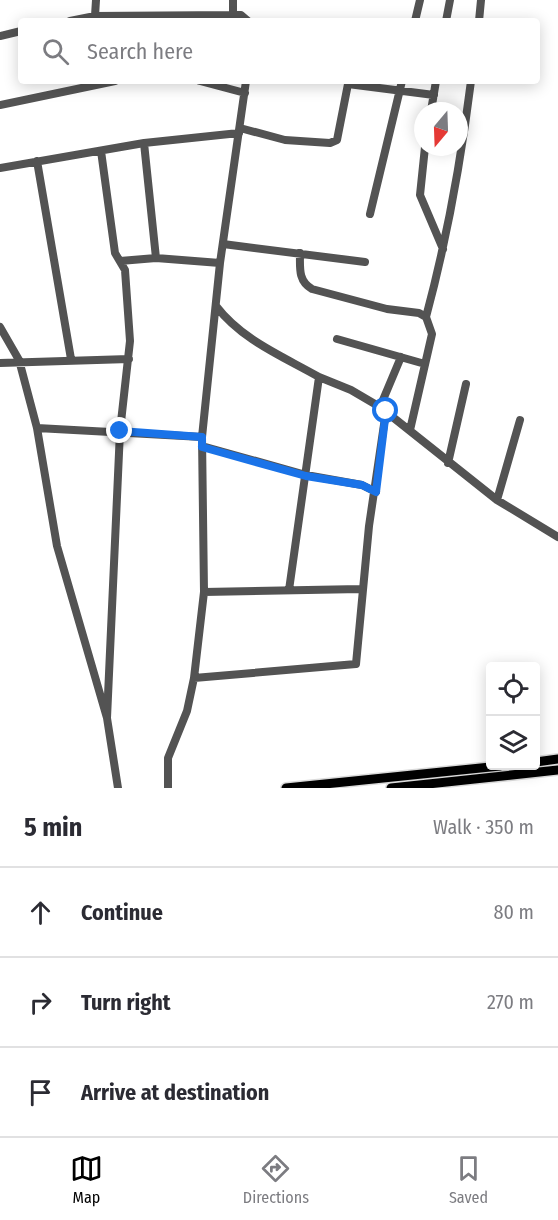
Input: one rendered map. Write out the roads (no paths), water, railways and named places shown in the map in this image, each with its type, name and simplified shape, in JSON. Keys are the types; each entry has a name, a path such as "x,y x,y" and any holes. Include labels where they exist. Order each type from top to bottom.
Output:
{"main road":[{"path":"540,761 558,759"},
{"path":"286,788 371,784 486,767"},
{"path":"391,788 558,770"}],"street":[{"path":"96,0 96,16"},
{"path":"233,0 234,15"},
{"path":"416,18 420,0"},
{"path":"447,18 450,0"},
{"path":"479,18 481,0"},
{"path":"86,18 234,15 241,15 244,18"},
{"path":"0,36 18,33"},
{"path":"0,105 101,84"},
{"path":"211,84 245,93"},
{"path":"168,788 168,758 187,711 194,678 204,592 202,437 220,263 246,84"},
{"path":"0,168 144,143 239,131 285,140 330,143 337,140 349,84"},
{"path":"355,84 434,95"},
{"path":"370,214 401,84"},
{"path":"433,102 436,84"},
{"path":"410,430 432,334 426,317 444,250 459,175 471,84"},
{"path":"144,143 156,258"},
{"path":"101,151 115,253 125,270 129,359 120,431 107,718"},
{"path":"423,156 420,195 444,250"},
{"path":"37,162 71,359"},
{"path":"223,244 365,262"},
{"path":"300,253 301,278 305,285 312,289 387,309 419,313 426,317"},
{"path":"120,261 156,258 220,263"},
{"path":"216,306 228,323 244,336 319,377 351,390 383,409 448,463 498,500 558,537"},
{"path":"0,327 19,360 37,428 57,546 107,718 118,788"},
{"path":"337,339 425,364"},
{"path":"194,678 356,664 362,589 376,492 383,409 401,357"},
{"path":"0,363 19,360 129,359"},
{"path":"289,590 319,377"},
{"path":"448,463 466,384"},
{"path":"498,500 520,420"},
{"path":"37,428 202,437"},
{"path":"202,447 306,476 362,485 376,492"},
{"path":"204,592 362,589"}]}
